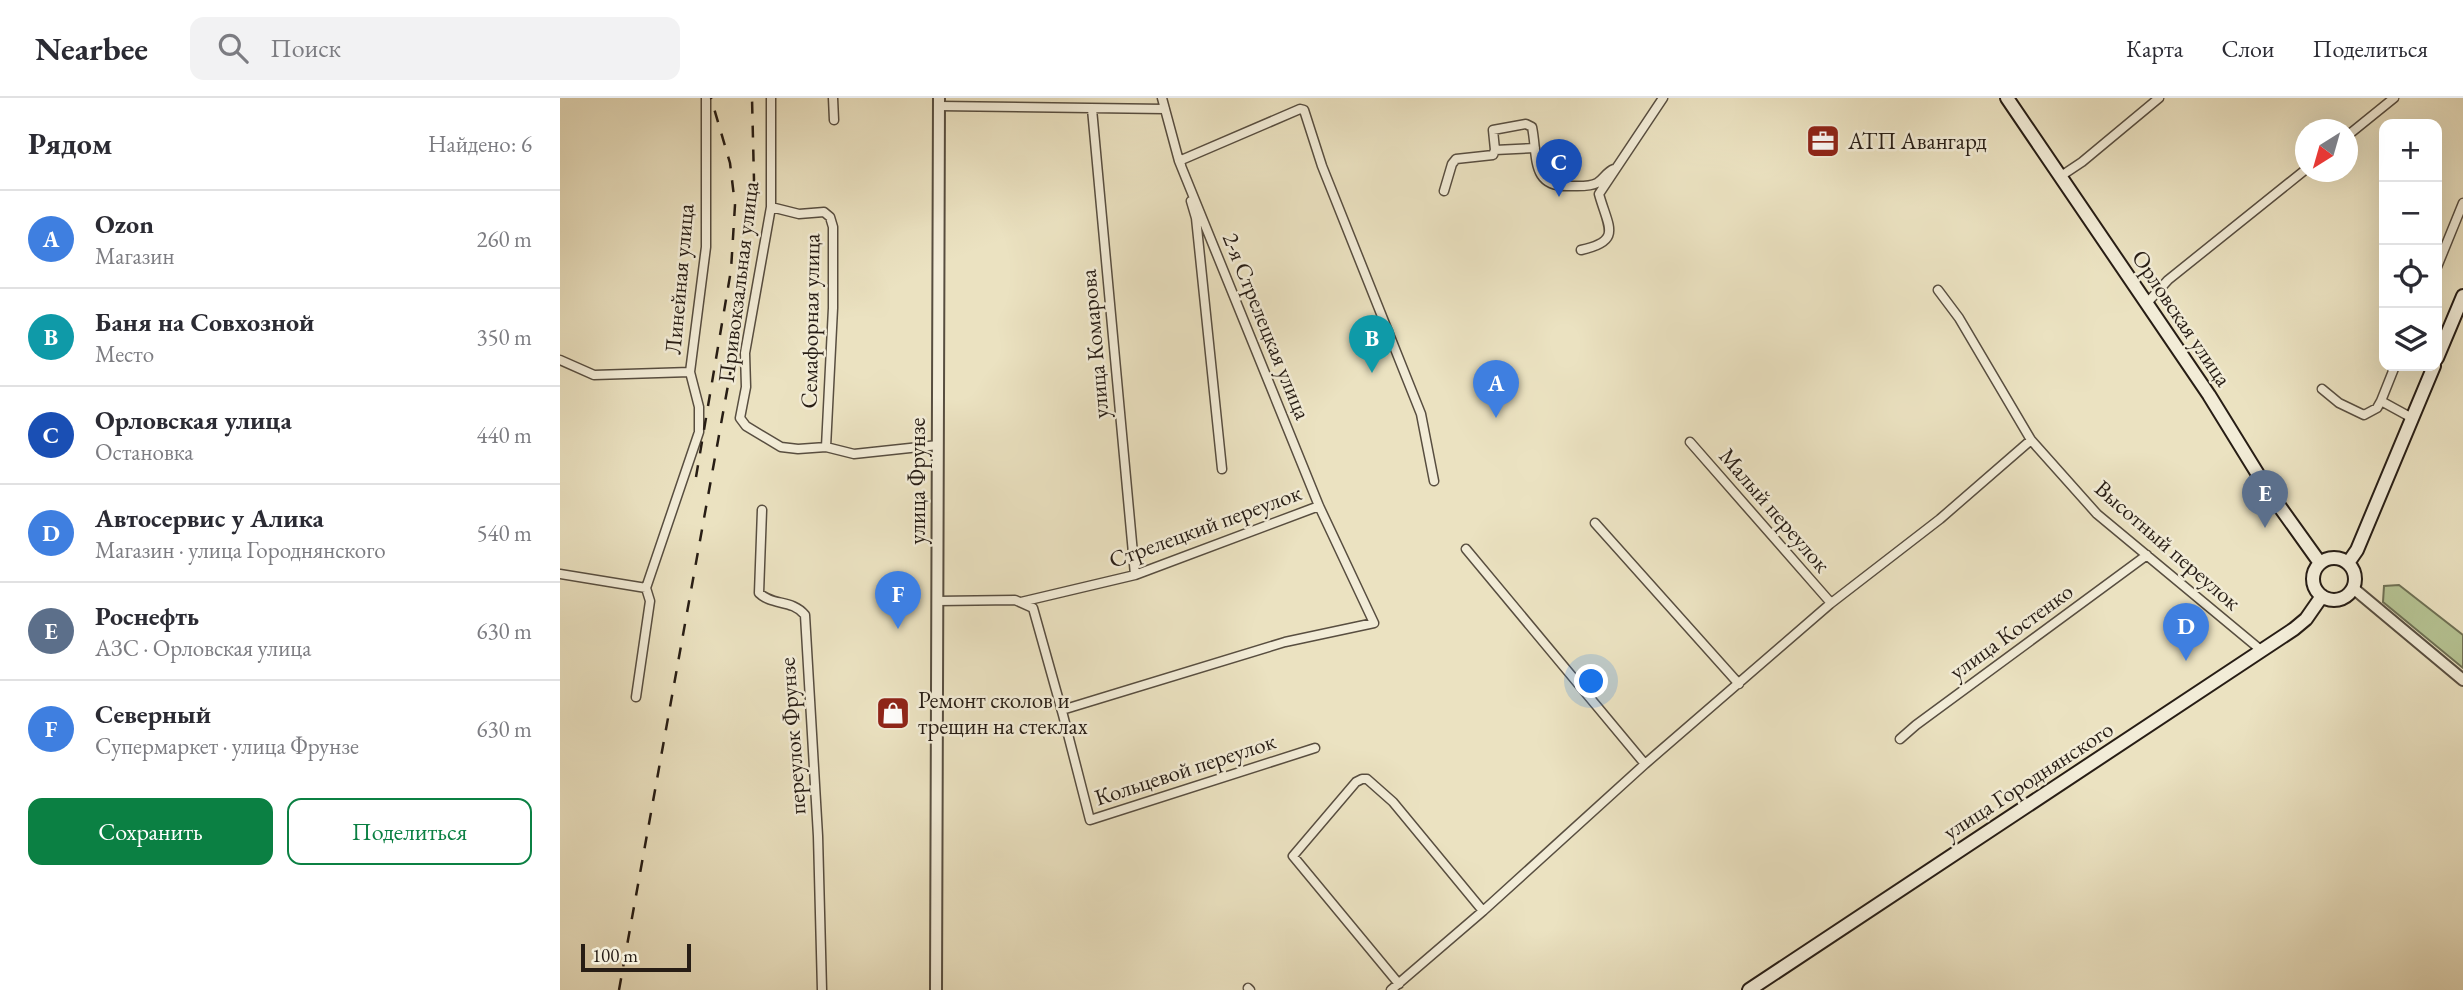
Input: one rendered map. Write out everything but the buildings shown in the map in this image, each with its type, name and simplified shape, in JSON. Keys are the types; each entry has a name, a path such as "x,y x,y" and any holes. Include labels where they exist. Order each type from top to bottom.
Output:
{"main road":[{"name":"Орловская улица","path":"2007,98 2147,303 2267,489 2320,563"},
{"path":"2442,346 2463,296"},
{"path":"2348,563 2357,550 2432,371"},
{"path":"2336,558 2348,563 2355,577 2353,588 2341,599 2334,600 2316,591 2312,578 2320,563 2336,558"},
{"name":"улица Городнянского","path":"1749,990 2262,651 2306,619 2322,596"}],"street":[{"name":"Линейная улица","path":"560,360 594,375 690,372 706,247 706,98"},
{"name":"Привокзальная улица","path":"771,98 771,207 745,353 746,387 739,414 746,426 781,447 826,447"},
{"path":"832,98 834,120"},
{"name":"2-я Стрелецкая улица","path":"1162,98 1196,218 1222,469"},
{"path":"1599,194 1663,98"},
{"path":"2061,176 2082,162 2159,98"},
{"path":"2358,126 2394,98"},
{"path":"939,102 1092,109 1165,109"},
{"name":"улица Фрунзе","path":"936,990 939,102"},
{"name":"улица Комарова","path":"1092,109 1135,575"},
{"path":"1180,161 1300,109 1304,110 1322,166 1421,414 1434,481"},
{"path":"1495,150 1492,132 1494,129 1526,124 1533,130 1537,166 1547,182 1565,186 1590,186 1614,169"},
{"path":"1444,191 1456,159 1489,157 1495,150 1535,148"},
{"name":"2-я Стрелецкая улица","path":"1062,710 1286,642 1374,623 1319,506 1180,161"},
{"path":"2147,303 2168,281 2295,178"},
{"path":"1581,250 1604,243 1610,233 1599,194 1590,186"},
{"path":"2442,255 2463,203"},
{"name":"Семафорная улица","path":"771,207 799,214 824,212 830,217 833,227 833,308 826,447"},
{"name":"Высотный переулок","path":"1938,290 1964,327 2031,440 2096,514 2262,651"},
{"path":"2322,390 2339,403 2364,415 2369,414 2381,401 2393,371"},
{"path":"636,697 650,601 646,588 699,432 699,407 690,372"},
{"path":"2381,401 2412,418"},
{"path":"1391,990 1483,911 1645,764 1831,604 1940,519 2031,440"},
{"name":"Малый переулок","path":"1690,442 1831,604"},
{"path":"826,447 854,454 938,445"},
{"name":"Стрелецкий переулок","path":"1021,602 1135,575 1319,506"},
{"name":"переулок Фрунзе","path":"762,510 759,593 767,600 799,608 805,615 818,836 822,990"},
{"path":"1595,523 1739,684"},
{"path":"1466,549 1645,764"},
{"name":"улица Костенко","path":"1900,739 2147,555"},
{"path":"560,574 646,588"},
{"path":"2353,588 2463,680"},
{"path":"937,601 1021,602"},
{"name":"Кольцевой переулок","path":"1021,602 1033,608 1090,820 1315,748"},
{"path":"1399,984 1293,856 1356,782 1367,779 1393,802 1483,911"}],"green space":[{"path":"2399,585 2463,635 2463,668 2383,602 2384,586"}],"railway":[{"path":"696,477 731,270 735,205 730,163 711,98"},
{"path":"619,990 743,302 754,180 752,98"}],"place":[{"name":"АТП Авангард","path":"1823,141"},
{"name":"Орловская улица","path":"1559,197"},
{"name":"Баня на Совхозной","path":"1372,373"},
{"name":"Ozon","path":"1496,418"},
{"name":"Роснефть","path":"2265,528"},
{"name":"Северный","path":"898,629"},
{"name":"Автосервис у Алика","path":"2186,661"},
{"name":"Ремонт сколов и трещин на стеклах","path":"893,713"}]}
